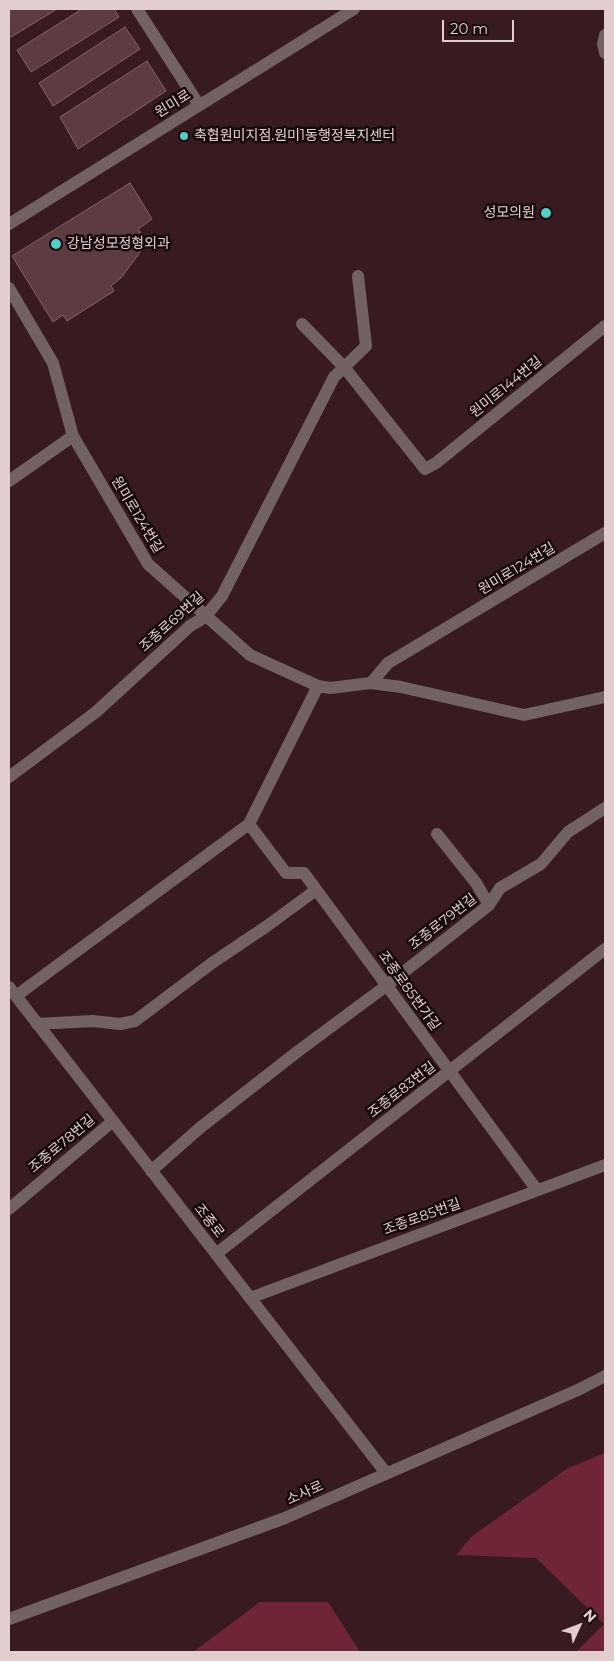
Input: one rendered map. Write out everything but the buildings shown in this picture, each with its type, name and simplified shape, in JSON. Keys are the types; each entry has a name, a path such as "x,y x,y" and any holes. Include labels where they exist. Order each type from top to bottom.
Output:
{"street":[{"path":"137,9 199,105"},
{"name":"원미로","path":"9,224 354,9"},
{"path":"605,35 603,44 605,53"},
{"name":"조종로69번길","path":"9,777 96,712 190,626 206,617 222,596 334,377 366,346 358,276"},
{"name":"원미로124번길","path":"9,288 54,363 73,436 148,564 250,655 318,686 330,688 371,683 401,687 524,714 605,697"},
{"path":"302,324 344,367"},
{"name":"원미로144번길","path":"344,367 425,469 436,463 605,326"},
{"path":"9,481 73,436"},
{"name":"원미로124번길","path":"371,683 388,663 605,533"},
{"path":"12,992 249,824 318,686"},
{"name":"조종로79번길","path":"151,1171 201,1127 386,986 489,904 500,888 541,864 568,832 605,808"},
{"name":"조종로85번가길","path":"249,824 286,873 304,873 537,1190"},
{"path":"437,834 476,883 489,904"},
{"path":"37,1024 93,1021 120,1024 135,1021 212,963 316,890"},
{"name":"조종로83번길","path":"216,1254 605,949"},
{"name":"조종로","path":"12,992 386,1473"},
{"name":"조종로78번길","path":"9,1209 113,1121"},
{"name":"조종로85번길","path":"250,1298 605,1165"},
{"name":"소사로","path":"9,1620 285,1518 580,1389 605,1376"}],"shaded area":[{"path":"605,1453 605,1652 576,1652 604,1624 536,1558 456,1555 471,1537 568,1468"},
{"path":"260,1602 328,1602 360,1652 193,1652"}],"place":[{"name":"축협원미지점.원미1동행정복지센터","path":"184,136"},
{"name":"성모의원","path":"546,213"},
{"name":"강남성모정형외과","path":"56,244"}]}
